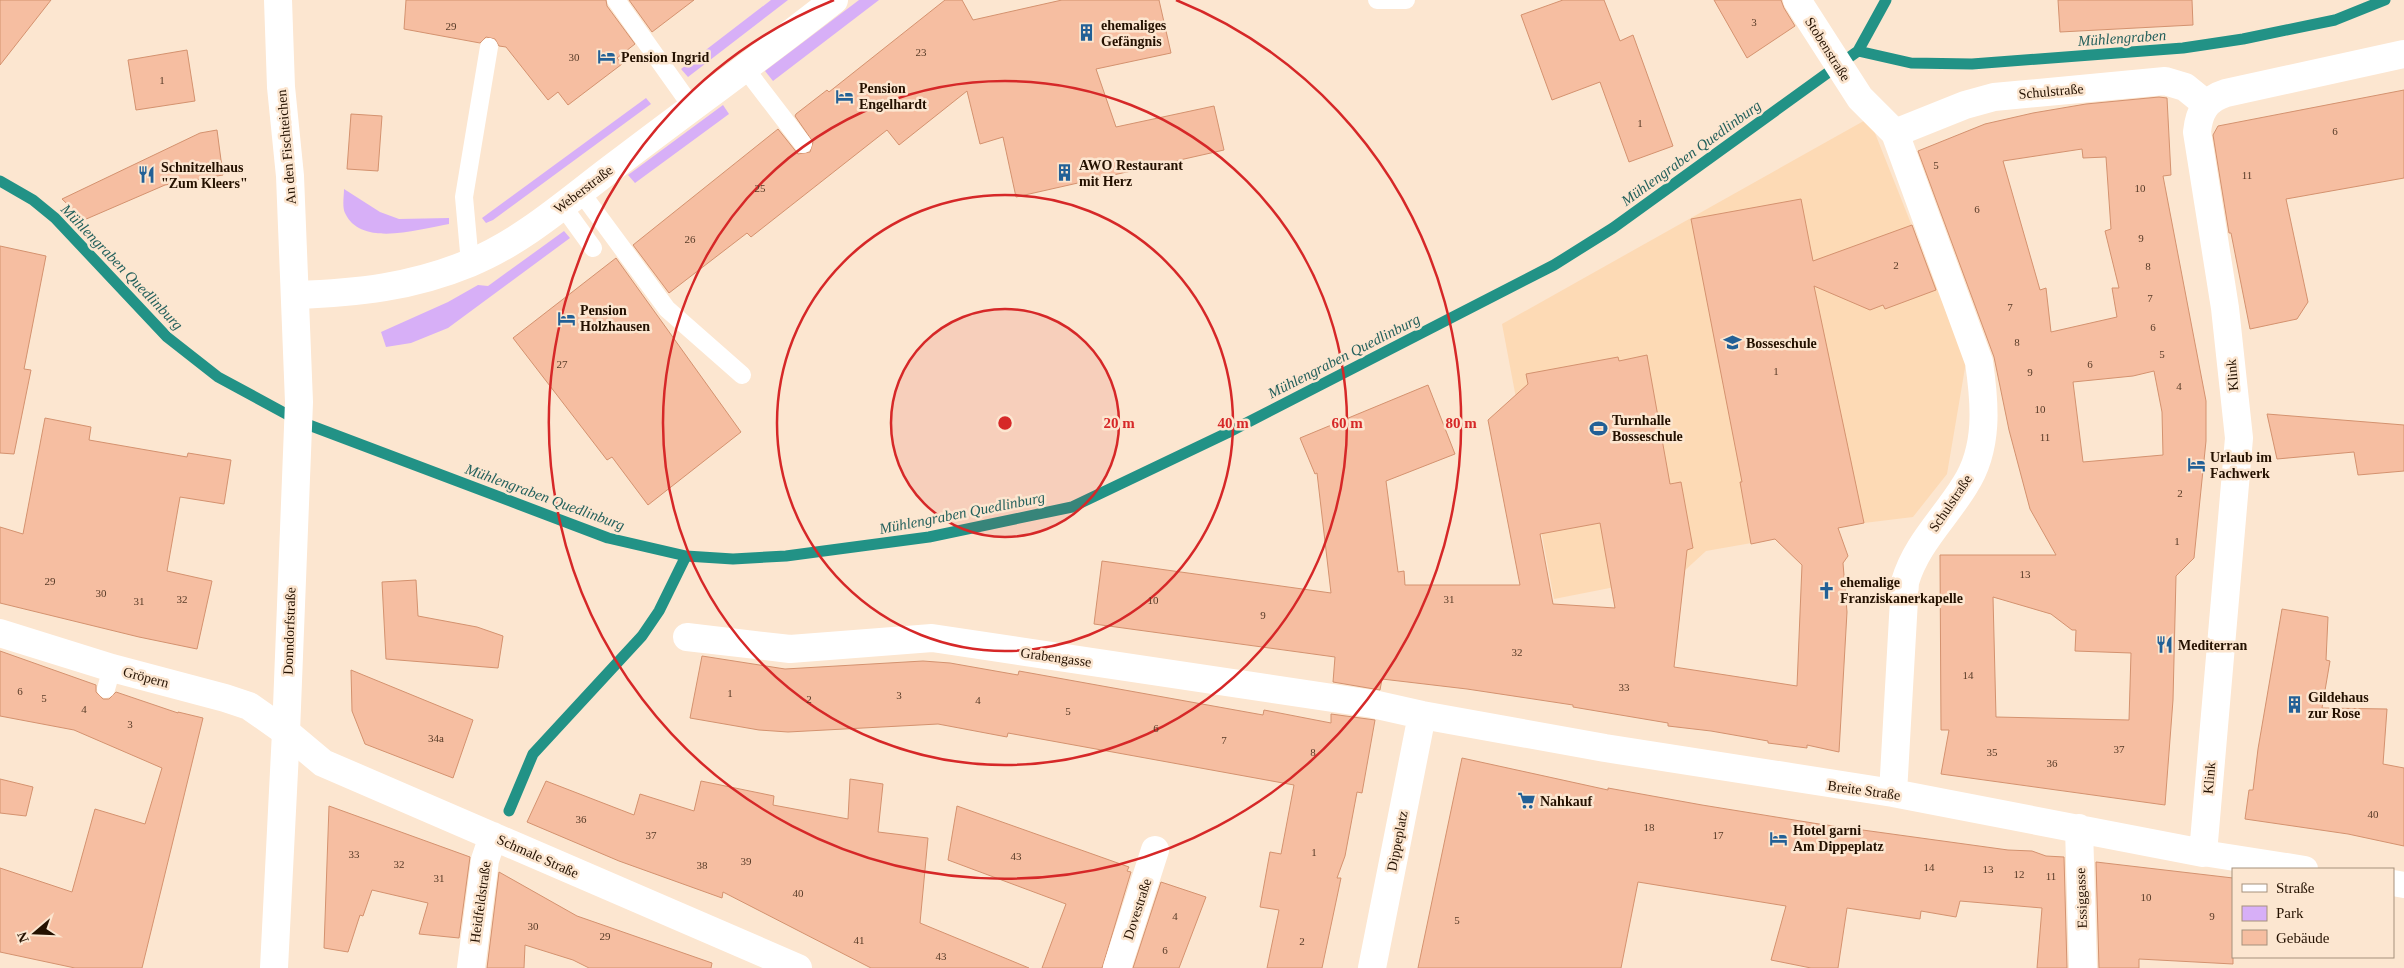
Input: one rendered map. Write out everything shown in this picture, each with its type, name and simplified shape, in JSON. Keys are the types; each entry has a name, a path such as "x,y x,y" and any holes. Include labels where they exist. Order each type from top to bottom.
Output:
{"street":[{"name":"An den Fischteichen","path":"278,0 296,294"},
{"name":"Weberstraße","path":"296,294 345,293 406,285 470,263 523,234 834,0"},
{"name":"Stobenstraße","path":"1797,0 1860,98"},
{"path":"2206,104 2219,95 2232,91 2404,54"},
{"name":"Schulstraße","path":"1895,133 1979,100 2014,94 2165,81 2184,86 2206,104"},
{"name":"Schulstraße","path":"1860,98 1895,133 1979,362 1984,394 1983,428 1978,457 1966,484 1910,564 1905,582 1893,793"},
{"name":"Klink","path":"2203,853 2238,438 2225,308 2197,132 2200,115 2206,104"},
{"name":"Donndorfstraße","path":"274,968 286,732 296,438 298,360 296,294"},
{"name":"Gröpern","path":"0,633 109,679 225,698 249,706 286,732"},
{"name":"Grabengasse","path":"688,637 790,649 932,638 1373,704 1422,715"},
{"name":"Breite Straße","path":"1422,715 1614,750 1893,793 2203,853 2299,868"},
{"name":"Dippeplatz","path":"1372,968 1422,715"},
{"name":"Schmale Straße","path":"286,732 303,748 323,762 798,968"},
{"name":"Essiggasse","path":"2079,828 2083,968"},
{"name":"Heidfeldstraße","path":"471,968 485,860 493,836"},
{"name":"Dovestraße","path":"1117,968 1155,850"}],"lane":[{"path":"616,0 692,107"},
{"path":"1377,0 1406,0"},
{"path":"470,263 464,197 489,47"},
{"path":"744,67 803,144"},
{"path":"571,198 593,248"},
{"path":"571,198 667,309 742,375"}],"shaded area":[{"name":"Bosseschule","path":"1869,118 1966,362 1947,474 1913,517 1864,523 1706,551 1681,574 1554,599 1502,324"}],"green space":[{"path":"771,0 788,0 688,77 681,69"},
{"path":"859,0 879,0 773,81 765,71"},
{"path":"646,98 651,104 493,220 486,223 482,218"},
{"path":"723,105 729,114 635,183 628,175"},
{"path":"344,189 380,212 399,219 449,218 449,224 392,234 364,230 353,224 344,211"},
{"path":"564,231 570,238 448,328 411,343 386,347 381,332 448,302 478,285 488,286"}],"building":[{"path":"0,0 51,0 0,65"},
{"path":"406,0 606,0 607,6 635,44 617,58 622,64 568,105 558,92 548,100 506,47 499,46 495,39 486,37 480,43 404,29"},
{"path":"629,0 694,0 652,32"},
{"path":"945,0 962,0 973,20 1062,0 1159,0 1171,53 1096,69 1116,127 1214,106 1224,150 1016,197 1003,137 980,144 967,91 899,145 887,130 751,237 747,233 669,293 633,245 778,129 798,154 810,152 813,142 795,116 796,114 827,90 829,92"},
{"path":"1563,0 1604,0 1620,41 1633,35 1673,146 1629,162 1600,82 1552,100 1521,15"},
{"path":"1714,0 1781,0 1795,26 1747,58"},
{"path":"2058,0 2192,0 2193,25 2060,32"},
{"path":"187,50 195,101 136,110 128,60"},
{"path":"2404,90 2404,178 2286,199 2308,302 2297,319 2250,329 2231,233 2229,233 2213,135 2218,126"},
{"path":"2159,97 2167,98 2171,175 2163,176 2206,401 2206,441 2194,558 2176,576 2173,700 2165,805 1941,774 1949,730 1941,730 1940,555 2056,555 2030,509 2009,430 1994,357 1918,151 1985,124 2086,104","holes":["2082,149 2083,158 2106,157 2111,229 2105,231 2119,288 2112,288 2117,317 2051,332 2046,288 2040,290 2003,161","2154,371 2162,412 2163,455 2083,462 2073,382 2133,376","1993,597 2051,614 2072,630 2076,630 2075,651 2131,653 2129,720 1996,717"]},
{"path":"351,114 382,116 378,171 347,169"},
{"path":"217,130 223,175 165,185 84,220 62,199 200,133"},
{"path":"1801,199 1813,261 1912,225 1936,290 1885,309 1883,305 1870,310 1814,286 1864,523 1838,528 1848,556 1843,563 1847,612 1839,752 1807,745 1807,748 1768,743 1768,741 1711,731 1668,726 1668,723 1573,707 1573,705 1467,689 1382,679 1380,690 1333,682 1335,657 1094,624 1102,561 1331,593 1317,473 1315,474 1300,438 1428,385 1455,454 1386,481 1398,572 1404,571 1405,585 1520,585 1488,420 1528,384 1526,374 1618,357 1619,361 1647,355 1670,484 1681,482 1693,548 1687,550 1674,667 1797,686 1802,565 1775,539 1751,544 1740,482 1742,482 1691,219","holes":["1600,523 1615,608 1553,604 1540,534"]},
{"path":"0,246 46,256 24,369 31,370 14,454 0,453"},
{"path":"616,258 741,432 648,505 612,457 607,460 513,338"},
{"path":"2267,414 2404,425 2404,471 2358,475 2354,452 2277,459"},
{"path":"45,418 91,427 89,440 187,457 188,453 231,460 224,504 180,497 167,571 212,581 197,649 139,637 0,603 0,527 23,534"},
{"path":"416,580 418,616 477,627 503,636 498,668 386,659 382,582"},
{"path":"2282,609 2328,617 2326,660 2330,661 2322,708 2387,709 2383,764 2404,768 2404,846 2348,834 2245,819 2249,790 2253,790 2258,749"},
{"path":"0,651 96,685 96,692 103,699 109,699 116,692 178,713 203,718 142,968 75,968 0,952 0,868 72,892 95,809 145,824 162,768 74,730 0,716"},
{"path":"702,656 785,669 923,661 950,663 1018,675 1019,671 1263,715 1264,710 1331,723 1331,714 1375,720 1362,793 1357,792 1345,856 1337,878 1341,878 1322,968 1267,968 1279,910 1260,907 1270,852 1281,854 1294,785 1008,733 1007,737 938,724 788,732 759,730 690,718"},
{"path":"351,670 473,720 453,778 365,744 352,711"},
{"path":"1462,758 1608,790 1608,788 1819,824 2008,850 2032,851 2046,856 2064,857 2067,968 2037,968 2042,908 1960,901 1956,917 1921,911 1920,919 1847,908 1838,968 1811,968 1771,960 1786,906 1638,882 1621,968 1418,968"},
{"path":"0,779 33,787 26,816 0,813"},
{"path":"850,779 883,784 878,832 928,838 920,923 1029,968 871,968 723,892 722,898 619,861 527,822 546,781 634,815 640,794 694,811 701,781 774,796 773,805 848,819"},
{"path":"329,806 470,857 459,938 419,934 428,903 372,890 363,916 360,915 348,952 324,948"},
{"path":"957,806 1129,867 1127,871 1131,872 1102,968 1042,968 1066,904 948,860"},
{"path":"2096,862 2232,878 2233,964 2139,959 2139,968 2099,968"},
{"path":"499,872 577,916 712,963 711,968 589,968 573,960 525,945 524,968 487,968"},
{"path":"1161,882 1206,897 1179,968 1133,968"}],"waterway":[{"name":"Mühlengraben Quedlinburg","path":"0,181 33,200 55,218 167,337 218,377 301,422 608,538 686,556 733,559 786,556 929,537 1072,507 1227,433 1554,265 1613,228 1858,51 1886,0"},
{"name":"Mühlengraben","path":"1858,51 1911,63 1972,64 2183,48 2243,39 2335,20 2385,0"},
{"path":"509,811 533,754 642,636 659,611 686,556"}],"place":[{"name":"ehemaliges Gefängnis","path":"1087,33"},
{"name":"Pension Ingrid","path":"607,57"},
{"name":"Pension Engelhardt","path":"845,96"},
{"name":"AWO Restaurant mit Herz","path":"1065,173"},
{"name":"Schnitzelhaus \"Zum Kleers\"","path":"147,175"},
{"name":"Pension Holzhausen","path":"566,318"},
{"name":"Bosseschule","path":"1732,343"},
{"name":"Turnhalle Bosseschule","path":"1598,428"},
{"name":"Urlaub im Fachwerk","path":"2196,465"},
{"name":"ehemalige Franziskanerkapelle","path":"1826,590"},
{"name":"Mediterran","path":"2164,645"},
{"name":"Gildehaus zur Rose","path":"2294,705"},
{"name":"Nahkauf","path":"1526,801"},
{"name":"Hotel garni Am Dippeplatz","path":"1779,838"}]}
